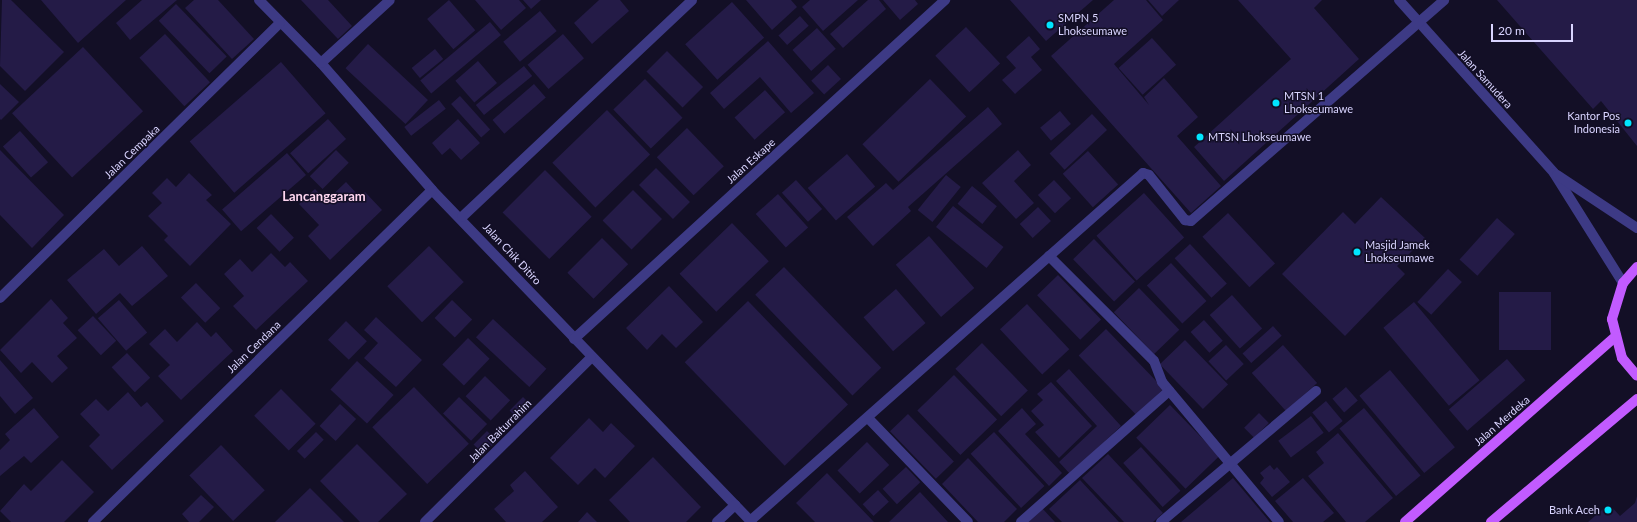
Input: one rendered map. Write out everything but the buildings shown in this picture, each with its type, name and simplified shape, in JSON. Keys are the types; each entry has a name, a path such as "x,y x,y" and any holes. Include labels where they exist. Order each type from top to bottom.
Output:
{"main road":[{"path":"1637,267 1623,283 1615,300 1614,338 1622,358 1637,376"},
{"name":"Jalan Merdeka","path":"1406,522 1614,338"},
{"path":"1491,522 1637,399"}],"street":[{"name":"Jalan Chik Ditiro","path":"259,0 321,64 432,190 462,217 591,358 751,521"},
{"path":"321,64 390,0"},
{"path":"462,217 692,0"},
{"name":"Jalan Eskape","path":"574,339 945,0"},
{"name":"Jalan Samudera","path":"1399,0 1554,173 1623,283"},
{"path":"751,521 1143,173 1149,175 1185,220 1191,221 1420,23 1444,0"},
{"name":"Jalan Cempaka","path":"0,298 280,23"},
{"name":"Jalan Samudera","path":"1554,173 1637,228"},
{"name":"Jalan Cendana","path":"93,522 432,190"},
{"path":"1049,256 1154,361 1162,382 1279,522"},
{"name":"Jalan Baiturrahim","path":"425,522 591,358"},
{"path":"1021,522 1169,391"},
{"path":"1161,522 1316,391"},
{"path":"868,418 968,522"},
{"path":"717,522 735,505"}],"place":[{"name":"SMPN 5 Lhokseumawe","path":"1050,25"},
{"name":"MTSN 1 Lhokseumawe","path":"1276,103"},
{"name":"Kantor Pos Indonesia","path":"1628,123"},
{"name":"MTSN Lhokseumawe","path":"1200,137"},
{"name":"Masjid Jamek Lhokseumawe","path":"1357,252"},
{"name":"Bank Aceh","path":"1608,510"}],"district":[{"name":"Lancanggaram","path":"324,196"}]}
